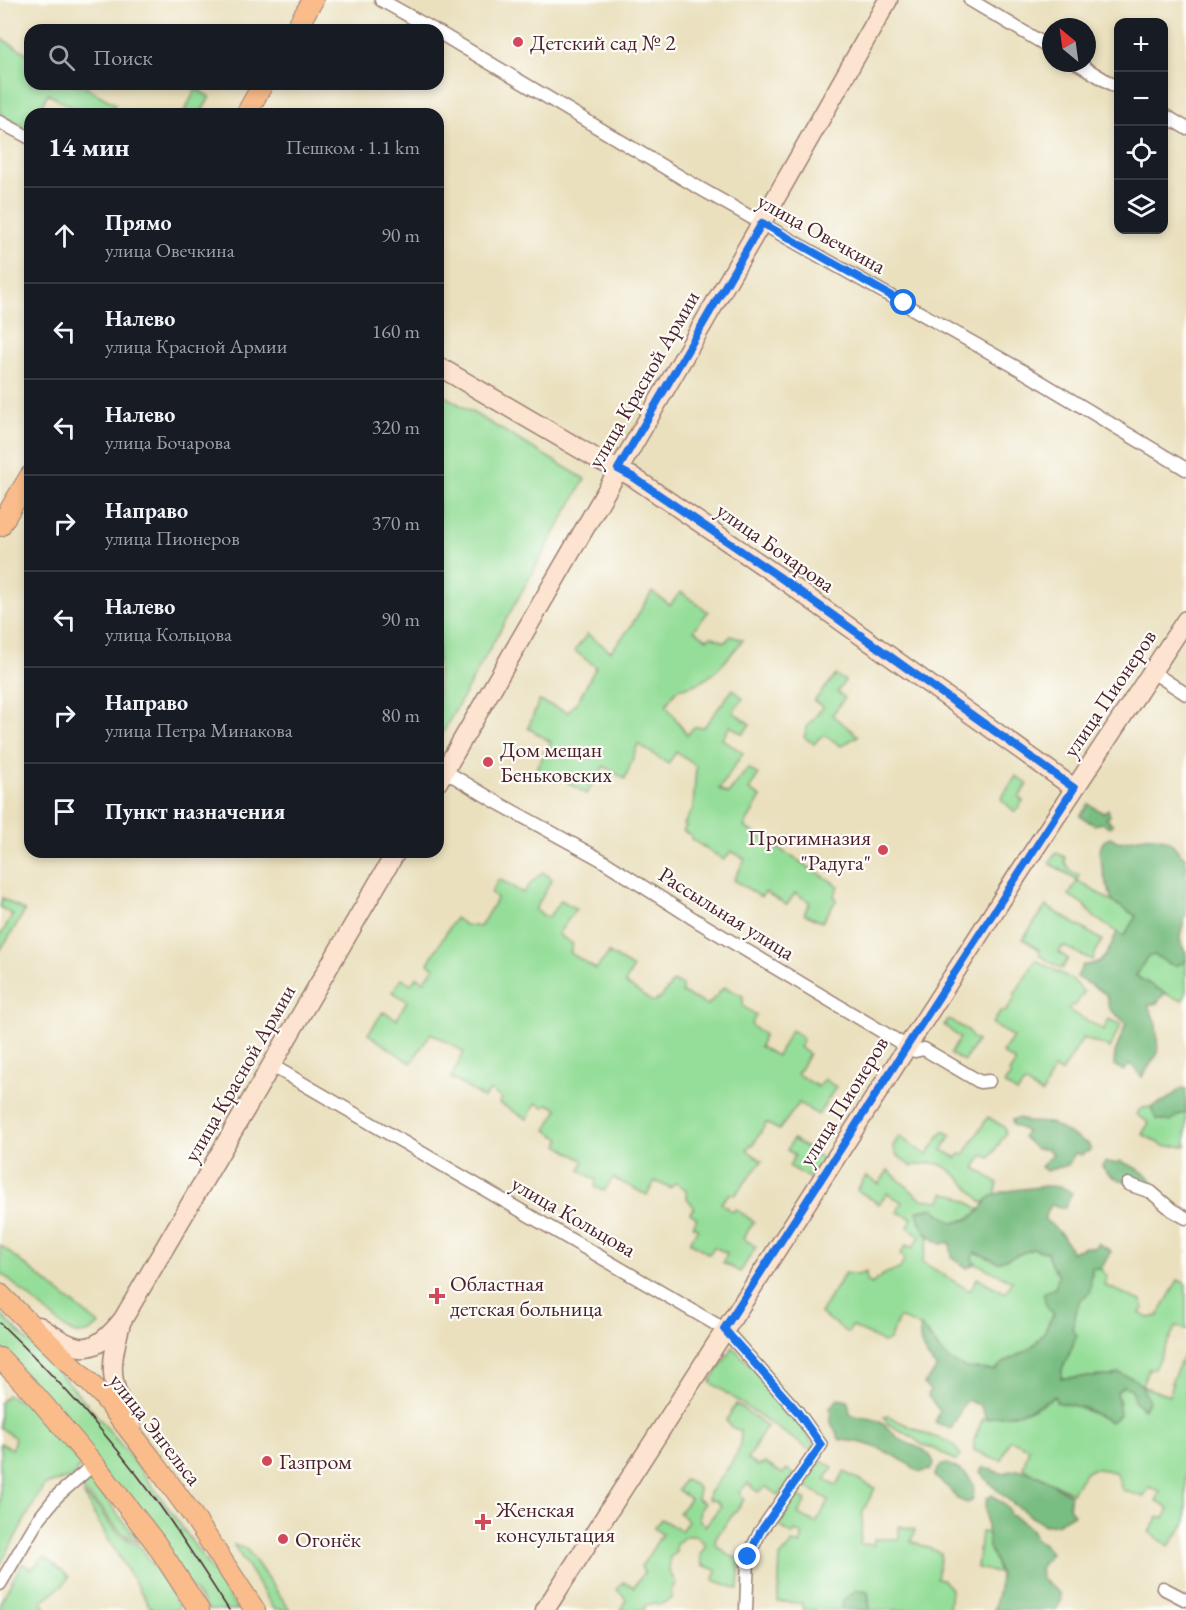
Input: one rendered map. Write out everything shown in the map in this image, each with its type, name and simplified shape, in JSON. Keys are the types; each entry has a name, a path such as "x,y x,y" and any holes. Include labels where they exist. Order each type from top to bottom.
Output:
{"main road":[{"path":"299,24 313,0"},
{"path":"249,108 260,90"},
{"path":"3,515 24,485"},
{"name":"улица Энгельса","path":"0,1294 102,1395 191,1514 255,1610"},
{"path":"0,1358 38,1398 94,1464 155,1542 199,1610"}],"street":[{"name":"улица Овечкина","path":"381,0 424,24"},
{"name":"улица Красной Армии","path":"444,771 762,223 888,0"},
{"path":"970,0 1042,43"},
{"name":"улица Овечкина","path":"444,36 694,185 1031,376 1186,469"},
{"path":"1092,72 1114,85"},
{"path":"1168,117 1186,128"},
{"path":"0,122 24,135"},
{"name":"улица Бочарова","path":"444,369 633,477 778,576 1074,788"},
{"name":"улица Пионеров","path":"545,1610 906,1046 1186,620"},
{"path":"1151,671 1186,694"},
{"name":"Рассыльная улица","path":"444,777 498,803 600,859 697,921 906,1046 915,1051 924,1049 980,1082 988,1081"},
{"name":"улица Красной Армии","path":"123,1318 392,858"},
{"name":"улица Кольцова","path":"271,1065 724,1329 797,1411 821,1445 760,1532 748,1557 746,1610"},
{"path":"1128,1184 1151,1192 1172,1210 1186,1218"},
{"path":"22,1315 55,1337 78,1348 88,1348 98,1343 111,1334 123,1318"},
{"path":"123,1318 113,1357 114,1389 133,1430 150,1457"},
{"path":"0,1584 44,1512 57,1496 94,1464"},
{"path":"1162,1588 1186,1600"}],"green space":[{"path":"0,38 24,52 24,90 90,90 115,104 113,108 73,108 48,94 40,108 24,108 24,127 0,115"},
{"path":"195,90 210,97 204,108 186,108"},
{"path":"444,396 585,479 444,730"},
{"path":"652,592 670,605 681,592 708,612 694,630 707,639 711,636 725,642 731,636 743,640 715,672 699,682 677,689 666,705 687,735 694,727 704,727 733,689 743,698 733,712 750,724 743,734 730,726 722,739 743,753 719,789 728,794 748,768 758,775 749,790 761,797 744,827 839,886 834,896 837,899 822,922 804,914 810,902 795,893 787,905 765,892 761,897 734,880 745,859 731,851 724,860 691,839 692,836 683,831 686,826 684,824 693,809 696,766 676,752 668,764 638,744 625,779 604,766 586,794 563,779 556,781 535,771 551,742 528,728 539,701 568,712 579,699 596,667 575,651 587,634 611,651 629,629"},
{"path":"836,675 845,681 837,692 845,698 832,715 858,736 841,746 825,735 814,744 804,737 808,725 823,707 814,701"},
{"path":"1016,776 1028,784 1019,797 1023,801 1015,812 1001,799"},
{"path":"1089,804 1103,813 1108,809 1110,816 1106,818 1113,825 1110,827 1102,823 1094,825 1080,816"},
{"path":"1110,837 1119,842 1146,837 1160,838 1172,844 1186,858 1186,892 1184,895 1186,897 1186,916 1180,938 1186,952 1186,961 1174,965 1154,955 1147,957 1136,976 1165,993 1157,1003 1148,1005 1156,1024 1158,1053 1142,1077 1130,1064 1124,1071 1114,1065 1115,1053 1126,1023 1109,1008 1106,994 1077,977 1083,965 1097,963 1105,956 1117,932 1124,936 1136,916 1113,902 1105,879 1099,851 1103,842"},
{"path":"1056,853 1065,857 1065,862 1071,871 1079,875 1078,881 1136,916 1124,937 1094,917 1083,904 1069,895 1078,880 1049,863"},
{"path":"543,872 552,879 535,910 548,918 561,900 576,909 558,934 573,944 570,953 596,969 609,953 633,968 625,983 653,1002 661,998 673,982 682,985 682,993 708,1005 724,987 743,996 743,1006 756,1015 751,1025 764,1035 760,1047 777,1056 791,1030 800,1035 803,1040 799,1047 809,1054 797,1074 818,1087 824,1079 836,1087 818,1115 799,1103 779,1130 766,1123 753,1145 751,1144 747,1150 762,1161 735,1195 729,1194 721,1203 732,1212 736,1209 754,1222 743,1238 756,1247 740,1272 723,1263 727,1253 714,1247 709,1254 690,1242 698,1228 693,1226 697,1218 690,1213 694,1207 687,1198 686,1190 676,1183 670,1188 655,1181 647,1195 613,1178 604,1191 595,1187 596,1180 580,1170 584,1161 558,1145 561,1139 546,1130 558,1109 548,1104 544,1107 536,1103 527,1119 499,1103 502,1099 490,1090 484,1098 451,1078 464,1052 431,1033 411,1063 368,1034 383,1012 397,1019 407,1001 392,992 402,978 411,984 417,977 424,981 434,968 428,963 455,918 465,925 480,927 497,898 491,893 499,879 523,893"},
{"path":"2,898 25,911 0,951 0,936 13,915 0,907"},
{"path":"1046,906 1102,940 1092,960 1063,946 1059,952 1068,959 1062,969 1039,955 1040,950 1023,939"},
{"path":"1155,954 1174,965 1186,961 1186,994 1182,1000 1136,977 1147,957"},
{"path":"1036,960 1073,980 1084,992 1075,1006 1071,1005 1068,1010 1104,1030 1108,1019 1121,1024 1110,1048 1083,1038 1062,1072 1054,1069 1042,1094 1024,1083 1017,1093 1004,1084 1011,1075 1009,1073 1016,1062 1002,1053 1013,1037 992,1024 1001,1011 1006,1011 1015,998 1014,995"},
{"path":"948,1019 969,1031 972,1038 977,1041 964,1061 950,1054 960,1038 944,1025"},
{"path":"1182,1088 1186,1089 1186,1113 1178,1115 1171,1122 1156,1119 1151,1107 1166,1100"},
{"path":"1151,1107 1156,1119 1186,1113 1186,1146 1164,1146 1142,1134 1149,1123 1136,1114 1142,1108"},
{"path":"988,1117 1004,1127 1006,1133 990,1158 983,1155 975,1168 998,1183 995,1194 983,1203 948,1168 932,1163 912,1167 896,1154 893,1146 899,1136 927,1155 943,1131 951,1135 942,1150 957,1158 960,1154 964,1155"},
{"path":"1018,1118 1027,1122 1050,1123 1088,1144 1091,1150 1081,1155 1075,1153 1068,1165 1046,1171 1041,1167 1053,1154 1047,1149 1036,1149 1023,1137 1026,1131 1013,1125 1012,1120"},
{"path":"793,1139 831,1164 819,1184 789,1166 795,1155 787,1150"},
{"path":"1119,1161 1145,1173 1154,1185 1117,1179 1106,1172 1102,1166 1105,1162"},
{"path":"888,1170 921,1199 941,1201 944,1193 956,1195 981,1210 968,1219 953,1223 932,1208 919,1221 929,1238 922,1262 970,1291 977,1278 1006,1293 1012,1281 971,1261 975,1252 998,1262 1033,1249 1047,1252 1051,1265 1059,1275 1055,1308 1049,1325 1035,1345 995,1370 968,1369 949,1361 925,1331 907,1321 899,1318 889,1340 884,1343 852,1326 848,1333 820,1313 845,1273 858,1275 866,1272 867,1281 872,1284 885,1274 900,1269 905,1258 900,1255 906,1245 913,1248 920,1236 908,1227 912,1218 897,1212 902,1202 887,1193 879,1204 857,1190 866,1176 879,1184"},
{"path":"1045,1186 1062,1187 1072,1193 1065,1208 1051,1205 1044,1219 1060,1233 1071,1252 1086,1247 1095,1248 1098,1243 1111,1251 1101,1269 1092,1268 1090,1292 1079,1301 1072,1328 1077,1335 1062,1370 1061,1378 1111,1376 1119,1373 1133,1378 1142,1386 1149,1401 1143,1409 1134,1400 1132,1389 1123,1386 1117,1392 1120,1415 1111,1422 1084,1408 1056,1402 1055,1396 1026,1411 987,1419 980,1405 966,1400 951,1429 935,1422 940,1411 928,1396 930,1390 924,1384 936,1367 923,1349 920,1339 921,1327 945,1357 957,1365 971,1369 995,1370 1004,1362 1026,1351 1042,1336 1054,1314 1046,1304 1044,1292 1055,1288 1059,1275 1051,1265 1047,1252 1033,1249 998,1262 975,1252 972,1260 976,1263 967,1268 952,1257 950,1242 941,1244 928,1235 922,1227 917,1211 932,1208 953,1223 973,1217 994,1195 1011,1190"},
{"path":"0,1245 99,1324 84,1334 66,1329 0,1272"},
{"path":"1092,1268 1101,1269 1107,1276 1104,1285 1141,1301 1144,1308 1139,1313 1149,1318 1158,1316 1178,1280 1186,1284 1186,1330 1176,1326 1154,1369 1149,1368 1142,1386 1169,1396 1173,1384 1171,1383 1186,1350 1186,1523 1169,1546 1149,1532 1158,1517 1164,1518 1169,1509 1156,1501 1160,1492 1149,1488 1144,1497 1122,1490 1117,1473 1094,1469 1081,1478 1072,1493 1023,1468 1029,1448 1010,1440 1001,1460 974,1450 974,1440 983,1418 987,1419 998,1414 1013,1415 1033,1409 1055,1396 1111,1422 1120,1402 1117,1392 1124,1386 1132,1389 1134,1400 1143,1409 1149,1401 1119,1373 1111,1376 1060,1378 1073,1346 1072,1329 1079,1301 1092,1276"},
{"path":"0,1314 59,1373 112,1434 204,1558 238,1610 209,1610 19,1366 0,1346"},
{"path":"733,1347 798,1419 813,1447 811,1451 710,1382"},
{"path":"7,1395 30,1406 81,1465 73,1477 44,1485 0,1565 0,1443 12,1449 15,1438 0,1427 0,1403"},
{"path":"838,1399 848,1401 850,1414 880,1422 900,1439 928,1453 934,1463 930,1470 920,1472 902,1460 872,1446 840,1440 831,1423 830,1408"},
{"path":"736,1404 767,1426 747,1460 758,1466 765,1463 783,1474 787,1469 794,1475 779,1496 766,1487 758,1492 748,1483 739,1492 744,1500 716,1537 715,1544 730,1556 740,1559 738,1589 713,1580 716,1570 702,1565 700,1555 706,1545 696,1536 686,1536 676,1544 676,1553 670,1557 669,1571 676,1583 671,1590 672,1599 661,1604 645,1605 644,1610 620,1610 626,1600 617,1590 623,1582 634,1587 644,1572 641,1567 662,1534 654,1528 661,1519 681,1531 688,1521 679,1513 690,1499 678,1490 684,1480 696,1485 699,1490 697,1499 704,1503 700,1509 699,1519 705,1526 721,1506 716,1501 708,1499 709,1493 731,1463 739,1447 740,1430 733,1428 726,1421"},
{"path":"888,1416 947,1441 961,1456 956,1461 921,1444 888,1424 884,1417"},
{"path":"821,1461 833,1467 825,1480 836,1486 844,1472 875,1488 863,1511 860,1544 874,1545 874,1539 899,1539 899,1526 915,1530 911,1541 941,1553 937,1578 942,1579 951,1589 949,1610 870,1610 868,1592 843,1600 842,1610 803,1610 802,1603 778,1602 780,1557 792,1543 800,1545 803,1534 795,1531 793,1535 778,1525 796,1494 806,1500 798,1514 816,1523 829,1500 805,1486"},
{"path":"947,1464 969,1477 974,1487 972,1501 967,1503 957,1499 951,1490 934,1476 940,1466"},
{"path":"982,1468 1000,1473 1024,1471 1038,1476 1070,1495 1069,1507 1074,1514 1056,1524 1044,1525 994,1487 980,1472"},
{"path":"87,1474 140,1543 122,1533 110,1521 102,1508 80,1488 77,1483"},
{"path":"83,1494 100,1509 108,1522 121,1535 142,1548 178,1604 179,1610 152,1610"},
{"path":"992,1495 1008,1508 1010,1515 1026,1525 1035,1540 1043,1543 1051,1553 1040,1568 1041,1578 1060,1594 1061,1601 1056,1610 994,1610 1000,1574 989,1546 985,1507 987,1499"},
{"path":"981,1532 988,1533 989,1546 999,1573 977,1568"},
{"path":"234,1545 249,1552 290,1610 274,1609"},
{"path":"45,1557 69,1577 64,1584 42,1601 47,1610 0,1610 0,1603 22,1563 31,1569"},
{"path":"856,1590 868,1592 870,1610 842,1610 843,1600"}],"tram line":[{"path":"0,1323 59,1383 133,1469 229,1610"}],"place":[{"name":"Детский сад № 2","path":"518,42"},
{"name":"Дом мещан Беньковских","path":"488,762"},
{"name":"Прогимназия \"Радуга\"","path":"883,850"},
{"name":"Областная детская больница","path":"437,1296"},
{"name":"Газпром","path":"267,1461"},
{"name":"Женская консультация","path":"483,1522"},
{"name":"Огонёк","path":"283,1539"}],"route":[{"path":"748,1557 760,1532 821,1445 797,1411 724,1329 1074,788 778,576 618,469 762,223 904,303"}]}
